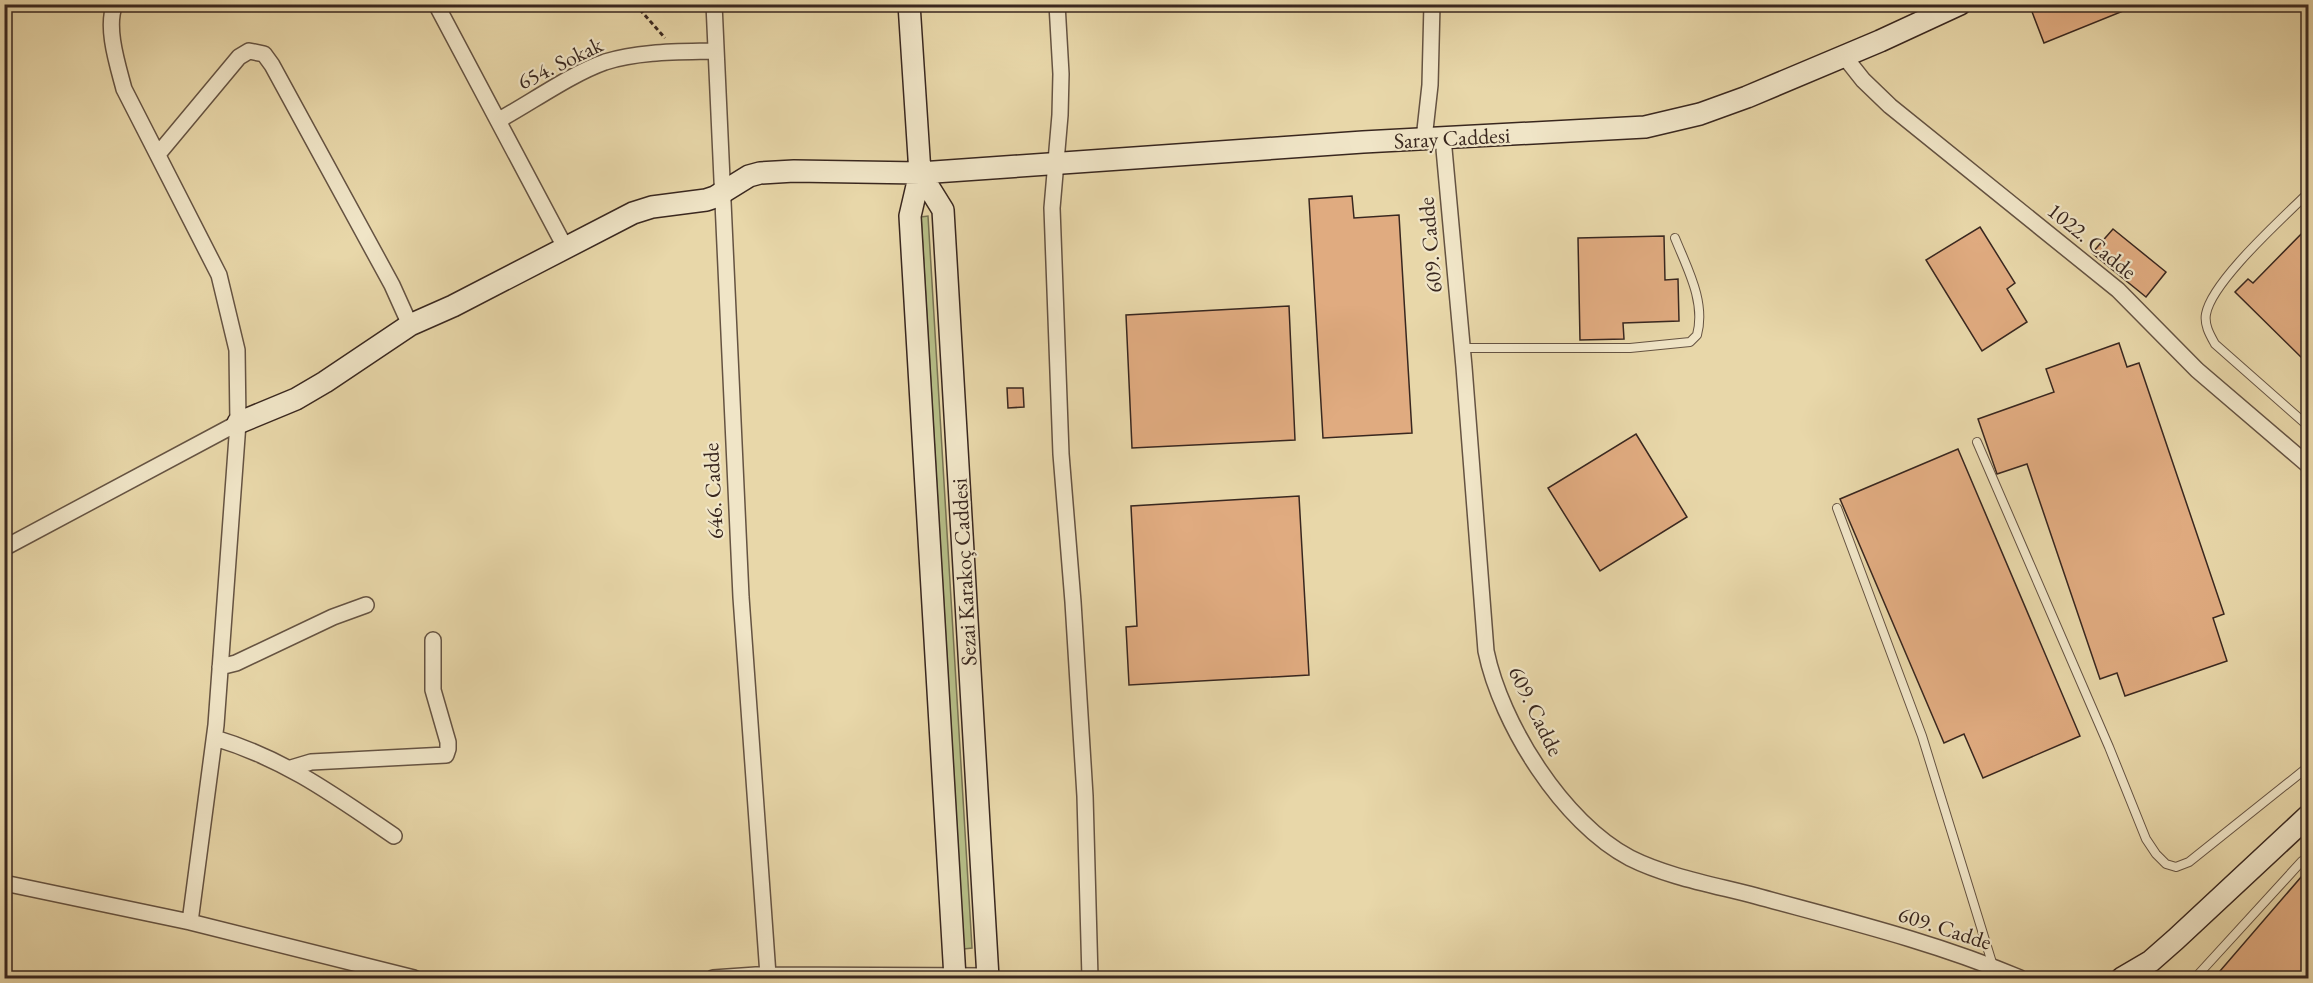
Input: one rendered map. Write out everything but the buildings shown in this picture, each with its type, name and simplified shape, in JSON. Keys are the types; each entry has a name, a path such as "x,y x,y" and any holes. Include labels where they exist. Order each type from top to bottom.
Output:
{"street":[{"name":"646. Cadde","path":"714,4 741,597 768,975"},
{"name":"Sezai Karakoç Caddesi","path":"909,4 920,173 910,216 955,978"},
{"path":"1057,4 1061,74 1052,208 1061,454 1073,602 1083,774 1090,978"},
{"name":"609. Cadde","path":"1432,4 1430,85 1433,139 1462,348 1482,615 1491,676 1534,762 1569,810 1608,845 1649,866 1878,929 1994,967 2020,978"},
{"name":"Saray Caddesi","path":"238,423 296,399 410,325 453,306 633,213 652,207 706,201 749,176 760,173 794,171 920,173 1645,127 1700,114 1747,97 1960,4"},
{"path":"438,5 565,247"},
{"path":"113,8 115,56 124,89 159,153 219,275 237,350 238,423 220,667 214,738 189,922"},
{"path":"159,153 239,57 249,51 264,54 392,285 410,325"},
{"name":"654. Sokak","path":"499,120 588,69 606,62 648,54 716,51"},
{"name":"1022. Cadde","path":"1844,56 1863,80 1890,106 2118,290 2197,370 2308,465"},
{"name":"Sezai Karakoç Caddesi","path":"920,173 943,210 988,977"},
{"path":"4,548 238,423"},
{"path":"220,667 236,663 333,617 366,605"},
{"path":"291,768 311,762 446,755 447,742 433,690 433,640"},
{"path":"214,738 248,748 291,768 322,786 394,836"},
{"path":"2122,978 2151,961 2308,816"},
{"path":"4,883 189,922 414,978"},
{"path":"713,978 768,975 988,977"}],"lane":[{"path":"2308,192 2224,279 2210,301 2206,314 2206,327 2216,344 2308,426"},
{"path":"1462,348 1630,348 1689,342 1697,335 1700,312 1695,287 1676,238"},
{"path":"1977,442 2105,736 2146,839 2166,864 2176,867 2189,862 2308,766"},
{"path":"1837,508 1922,736 1994,967"},
{"path":"2196,978 2302,861"}],"path":[{"path":"635,4 679,52"}],"green space":[{"path":"928,216 972,948 964,949 921,217"}]}
